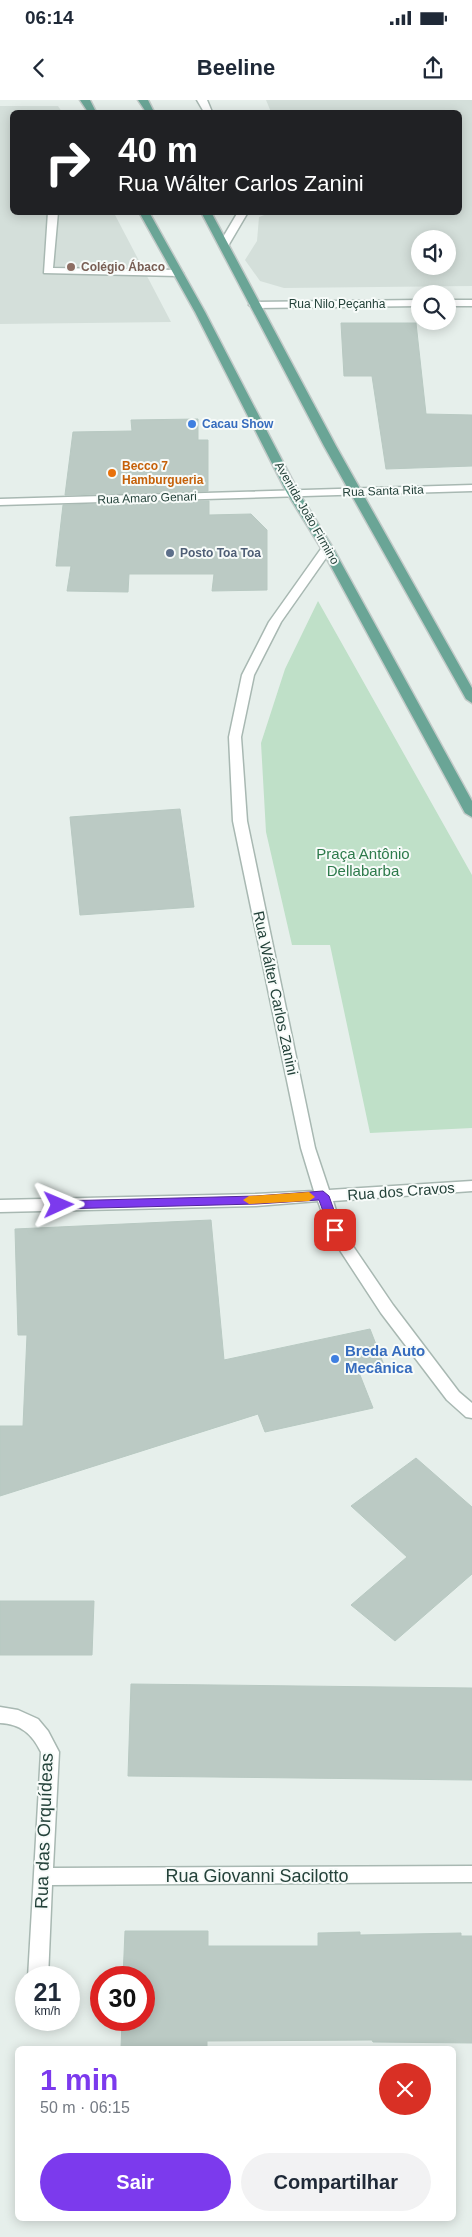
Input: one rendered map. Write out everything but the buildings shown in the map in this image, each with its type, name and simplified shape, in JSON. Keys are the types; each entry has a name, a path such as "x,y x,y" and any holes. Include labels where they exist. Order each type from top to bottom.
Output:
{"main road":[{"name":"Avenida João Firmino","path":"146,215 293,493 327,548 472,813"},
{"path":"208,215 355,492 472,699"}],"street":[{"path":"53,215 48,271 178,273"},
{"path":"224,244 241,215"},
{"name":"Rua Nilo Peçanha","path":"254,304 411,303"},
{"path":"456,303 472,303"},
{"name":"Rua Santa Rita","path":"293,493 472,488"},
{"name":"Rua Amaro Genari","path":"0,502 293,493"},
{"name":"Rua Wálter Carlos Zanini","path":"327,548 275,622 248,675 235,737 240,821 308,1148 335,1230 387,1309 453,1396 472,1412"},
{"name":"Rua dos Cravos","path":"0,1206 256,1200 472,1186"},
{"name":"Rua das Orquídeas","path":"0,1715 25,1720 41,1732 50,1752 38,1966"},
{"name":"Rua Giovanni Sacilotto","path":"42,1877 472,1874"}],"shaded area":[{"path":"266,100 472,100 472,286 411,285 411,287 284,288 260,281 245,260 257,241 259,217 264,215 462,215 462,110 270,110"},
{"name":"Colégio Ábaco","path":"0,106 58,106 61,110 10,110 10,215 115,215 171,322 0,324"}],"green space":[{"name":"Praça Antônio Dellabarba","path":"318,601 472,875 472,1128 370,1133 330,945 292,945 266,832 261,743 285,669"}],"slow traffic":[{"path":"249,1200 309,1197"}],"place":[{"name":"Colégio Ábaco","path":"71,267"},
{"name":"Cacau Show","path":"192,424"},
{"name":"Becco 7 Hamburgueria","path":"112,473"},
{"name":"Posto Toa Toa","path":"170,553"},
{"name":"Breda Auto Mecânica","path":"335,1359"}],"route":[{"path":"59,1205 256,1200 323,1196 335,1230"}]}
